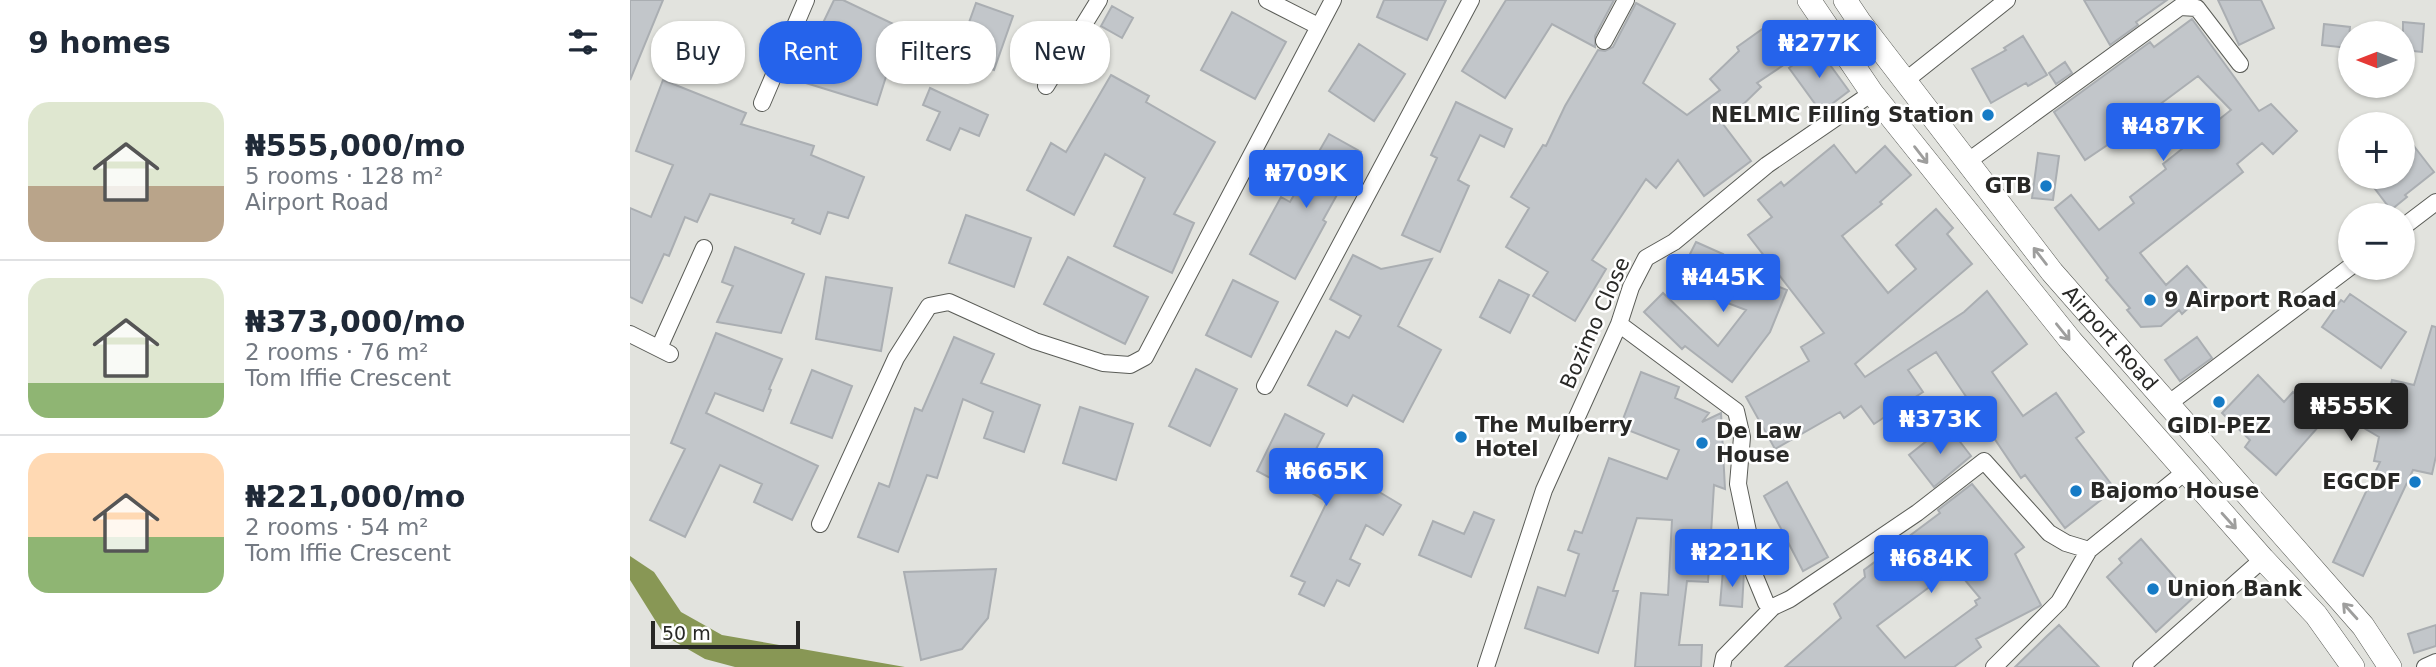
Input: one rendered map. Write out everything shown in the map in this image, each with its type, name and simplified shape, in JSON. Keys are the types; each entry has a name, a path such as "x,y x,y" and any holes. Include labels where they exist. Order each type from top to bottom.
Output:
{"main road":[{"name":"Airport Road","path":"1809,0 1872,93 2071,341 2185,472 2316,615 2353,667"},
{"name":"Airport Road","path":"1845,0 2052,272 2363,625 2389,667"},
{"path":"1970,217 1994,197"}],"street":[{"path":"762,103 806,0"},
{"path":"1046,86 1099,0"},
{"path":"1267,0 1318,26"},
{"path":"820,524 896,358 929,306 949,302 1035,341 1103,363 1130,365 1145,357 1333,0"},
{"path":"1265,386 1471,0"},
{"path":"1604,41 1626,0"},
{"path":"1905,81 2007,0"},
{"path":"1967,162 2180,7 2197,8 2239,64"},
{"name":"Bozimo Close","path":"1486,667 1544,490 1646,258 1674,242 1767,165 1872,93"},
{"path":"2415,218 2436,202"},
{"path":"630,334 665,351 704,248"},
{"path":"2168,404 2338,276"},
{"path":"1619,324 1736,411 1742,437 1738,484 1754,560 1754,574 1766,603 1773,607"},
{"path":"1721,667 1724,657 1773,607 1790,599 1917,513 1984,461 2049,533 2066,543 2089,550"},
{"path":"1994,667 2059,602 2089,550 2185,472"},
{"path":"2141,667 2263,559"},
{"path":"2425,667 2436,662"}],"shaded area":[{"path":"630,556 654,572 681,612 722,635 905,667 735,667 705,659 665,636 630,580"}],"building":[{"path":"630,0 663,0 654,21 651,21 651,29 630,80"},
{"path":"834,0 843,0 887,21 876,21 876,84 884,84 877,105 809,84 862,84 862,21 824,21"},
{"path":"1384,0 1446,0 1427,40 1377,17"},
{"path":"1506,0 1614,0 1595,36 1595,47 1552,24 1505,98 1462,71"},
{"path":"2084,0 2167,0 2110,45"},
{"path":"2218,0 2261,0 2274,28 2239,45"},
{"path":"976,3 1013,16 996,64 996,21 970,21"},
{"path":"1636,3 1675,24 1643,83 1687,115 1720,90 1710,79 1739,51 1737,47 1768,25 1791,60 1757,83 1761,87 1723,124 1751,161 1704,196 1678,160 1656,188 1646,179 1592,260 1606,269 1575,321 1533,296 1548,272 1506,247 1529,208 1511,197 1543,145 1546,146 1565,106 1598,50 1605,51 1613,47"},
{"path":"1112,6 1133,18 1122,38 1110,31 1110,21 1104,21"},
{"path":"1232,12 1286,42 1255,99 1201,70"},
{"path":"2192,19 2259,111 2271,104 2297,131 2273,154 2262,143 2237,164 2243,172 2140,253 2166,285 2187,266 2208,290 2182,314 2179,310 2161,326 2141,327 2127,310 2130,308 2106,280 2108,278 2055,208 2071,195 2099,230 2134,203 2130,197 2166,169 2163,164 2231,110 2198,76 2159,105 2161,109 2085,160 2054,112 2150,42 2154,47"},
{"path":"2415,23 2424,24 2422,52 2415,51"},
{"path":"2324,24 2338,26 2338,47 2322,45"},
{"path":"2023,36 2047,75 2028,86 2026,83 1991,103 1972,69 2006,50 2004,48"},
{"path":"1359,44 1405,74 1374,121 1329,91"},
{"path":"1817,47 1849,91 1821,112 1789,68"},
{"path":"2065,62 2072,73 2056,84 2049,73"},
{"path":"1110,77 1149,96 1146,102 1215,142 1174,214 1194,223 1172,273 1114,246 1145,178 1105,154 1074,215 1027,190 1051,143 1066,152 1106,84 1110,84"},
{"path":"661,84 673,84 746,113 741,124 814,146 811,155 864,177 848,218 828,212 820,234 792,223 794,219 710,194 697,222 685,217 669,256 664,254 642,303 630,297 630,208 651,217 673,165 636,151"},
{"path":"930,88 988,115 979,136 960,128 950,150 927,140 940,112 923,105"},
{"path":"1456,102 1512,129 1504,147 1480,135 1458,180 1469,186 1440,252 1402,235 1437,158 1431,155"},
{"path":"1329,134 1361,152 1323,220 1326,222 1295,279 1250,254 1281,197 1290,202"},
{"path":"1834,145 1856,173 1885,146 1911,175 1880,202 1882,204 1842,236 1888,293 1916,269 1896,245 1936,209 1953,228 1947,234 1972,264 1855,364 1865,377 1964,312 1987,291 2027,344 1992,372 2023,416 2056,393 2084,432 2076,438 2115,489 2065,528 2025,475 2021,478 1936,352 1908,370 1923,392 1874,424 1861,406 1844,418 1840,412 1775,449 1746,397 1809,361 1801,347 1824,333 1748,235 1772,217 1758,200 1781,182 1784,186"},
{"path":"2415,147 2434,172 2415,187"},
{"path":"2038,153 2059,156 2053,200 2032,198"},
{"path":"2375,189 2413,189 2400,203 2386,203"},
{"path":"966,215 1031,238 1014,287 949,263"},
{"path":"1696,242 1723,254 1719,262 1787,290 1770,332 1732,382 1685,346 1682,349 1644,312 1663,293 1718,346 1746,310 1709,296 1715,281 1684,266"},
{"path":"735,247 804,274 781,333 717,322 733,286 722,282"},
{"path":"1353,255 1381,269 1432,259 1398,326 1441,350 1403,422 1353,395 1347,406 1308,385 1336,331 1349,338 1361,316 1330,299"},
{"path":"1068,257 1148,297 1125,344 1044,304"},
{"path":"826,277 892,288 881,351 816,339"},
{"path":"1233,280 1278,302 1251,357 1206,335"},
{"path":"1499,280 1529,295 1510,333 1480,317"},
{"path":"2350,294 2406,332 2381,368 2322,327 2341,300 2344,302"},
{"path":"2432,326 2436,327 2436,456 2432,474 2413,470 2363,576 2333,562 2380,462 2374,461 2379,437 2333,410 2276,475 2245,447 2250,440 2222,413 2258,375 2284,402 2293,392 2313,409 2327,386 2383,419 2392,380 2414,385"},
{"path":"716,333 782,359 763,411 715,393 706,413 818,466 792,520 754,502 762,484 720,465 685,537 650,520 685,449 671,443"},
{"path":"954,337 994,354 981,383 1040,405 1024,452 984,438 993,412 963,399 937,478 927,475 898,552 858,537 879,483 889,487 915,408 922,411"},
{"path":"2197,337 2212,358 2180,381 2165,360"},
{"path":"1196,369 1237,389 1210,446 1169,426"},
{"path":"812,370 852,386 832,438 791,423"},
{"path":"1641,372 1679,387 1675,398 1709,413 1702,422 1721,413 1725,489 1714,485 1708,582 1687,581 1679,645 1702,645 1701,667 1635,667 1641,593 1668,595 1672,520 1637,518 1613,591 1618,591 1598,653 1525,628 1538,587 1565,596 1579,554 1568,550 1575,531 1582,533 1609,458 1667,479 1679,450 1620,427"},
{"path":"1080,407 1133,424 1116,480 1063,463"},
{"path":"1285,414 1324,434 1314,453 1401,505 1383,535 1366,525 1350,559 1360,564 1349,586 1337,580 1324,606 1299,594 1305,582 1291,576 1327,502 1298,485 1295,491 1257,471"},
{"path":"1947,425 1971,456 1934,487 1909,455"},
{"path":"1787,482 1828,557 1803,571 1764,496"},
{"path":"1972,484 2024,547 2015,554 2041,605 1976,639 1981,647 1954,667 1785,667 1841,618 1834,604 1865,577 1864,570 1940,513 1938,510","holes":["1955,568 1980,598 1975,601 1977,605 1905,658 1877,626"]},
{"path":"1474,512 1494,520 1471,577 1419,555 1433,521 1464,534"},
{"path":"2141,539 2193,598 2156,632 2107,577 2122,563 2119,559"},
{"path":"996,569 988,618 962,649 921,660 904,572"},
{"path":"1723,570 1744,572 1742,607 1720,605"},
{"path":"2059,625 2099,667 2015,667 2047,636"},
{"path":"2436,625 2436,646 2414,653 2408,634"}],"place":[{"name":"NELMIC Filling Station","path":"1988,115"},
{"name":"GTB","path":"2046,186"},
{"name":"9 Airport Road","path":"2150,300"},
{"name":"GIDI-PEZ","path":"2219,402"},
{"name":"The Mulberry Hotel","path":"1461,437"},
{"name":"De Law House","path":"1702,443"},
{"name":"EGCDF","path":"2415,482"},
{"name":"Bajomo House","path":"2076,491"},
{"name":"Union Bank","path":"2153,589"}]}
